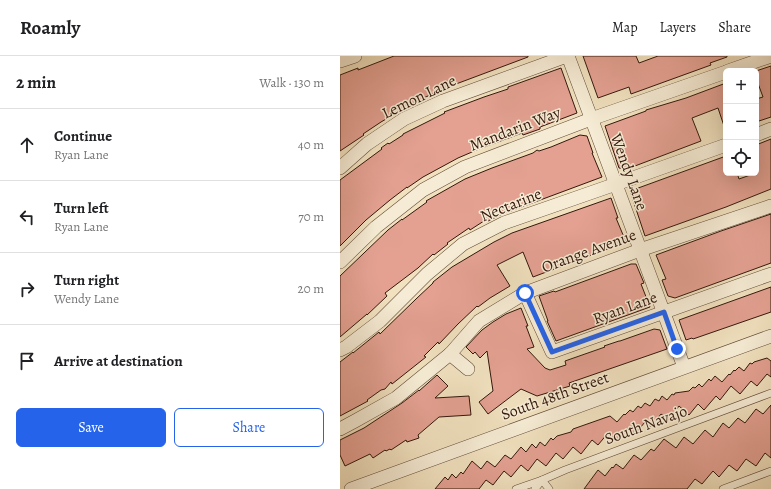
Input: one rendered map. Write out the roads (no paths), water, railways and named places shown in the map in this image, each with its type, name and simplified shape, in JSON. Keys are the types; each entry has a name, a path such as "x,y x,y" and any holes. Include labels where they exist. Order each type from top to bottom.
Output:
{"street":[{"path":"340,61 355,56"},
{"name":"Wendy Lane","path":"567,56 684,367"},
{"name":"Lemon Lane","path":"340,168 367,144 404,119 443,101 567,56"},
{"name":"Mandarin Way","path":"736,68 771,56"},
{"name":"Mandarin Way","path":"340,262 376,227 422,190 464,167 591,119 723,72"},
{"path":"759,133 771,129"},
{"name":"Nectarine","path":"340,350 380,321 427,274 463,244 504,223 723,146"},
{"name":"Orange Avenue","path":"340,429 396,398 450,354 479,320 525,293 640,250 771,206"},
{"name":"Ryan Lane","path":"525,293 552,352 771,274"},
{"name":"South 48th Street","path":"351,489 771,336"},
{"path":"450,354 468,369"}],"lane":[{"name":"South Navajo","path":"535,489 542,480 566,470 771,393"},
{"path":"723,489 771,471"},
{"path":"516,489 542,480 549,489"}]}
